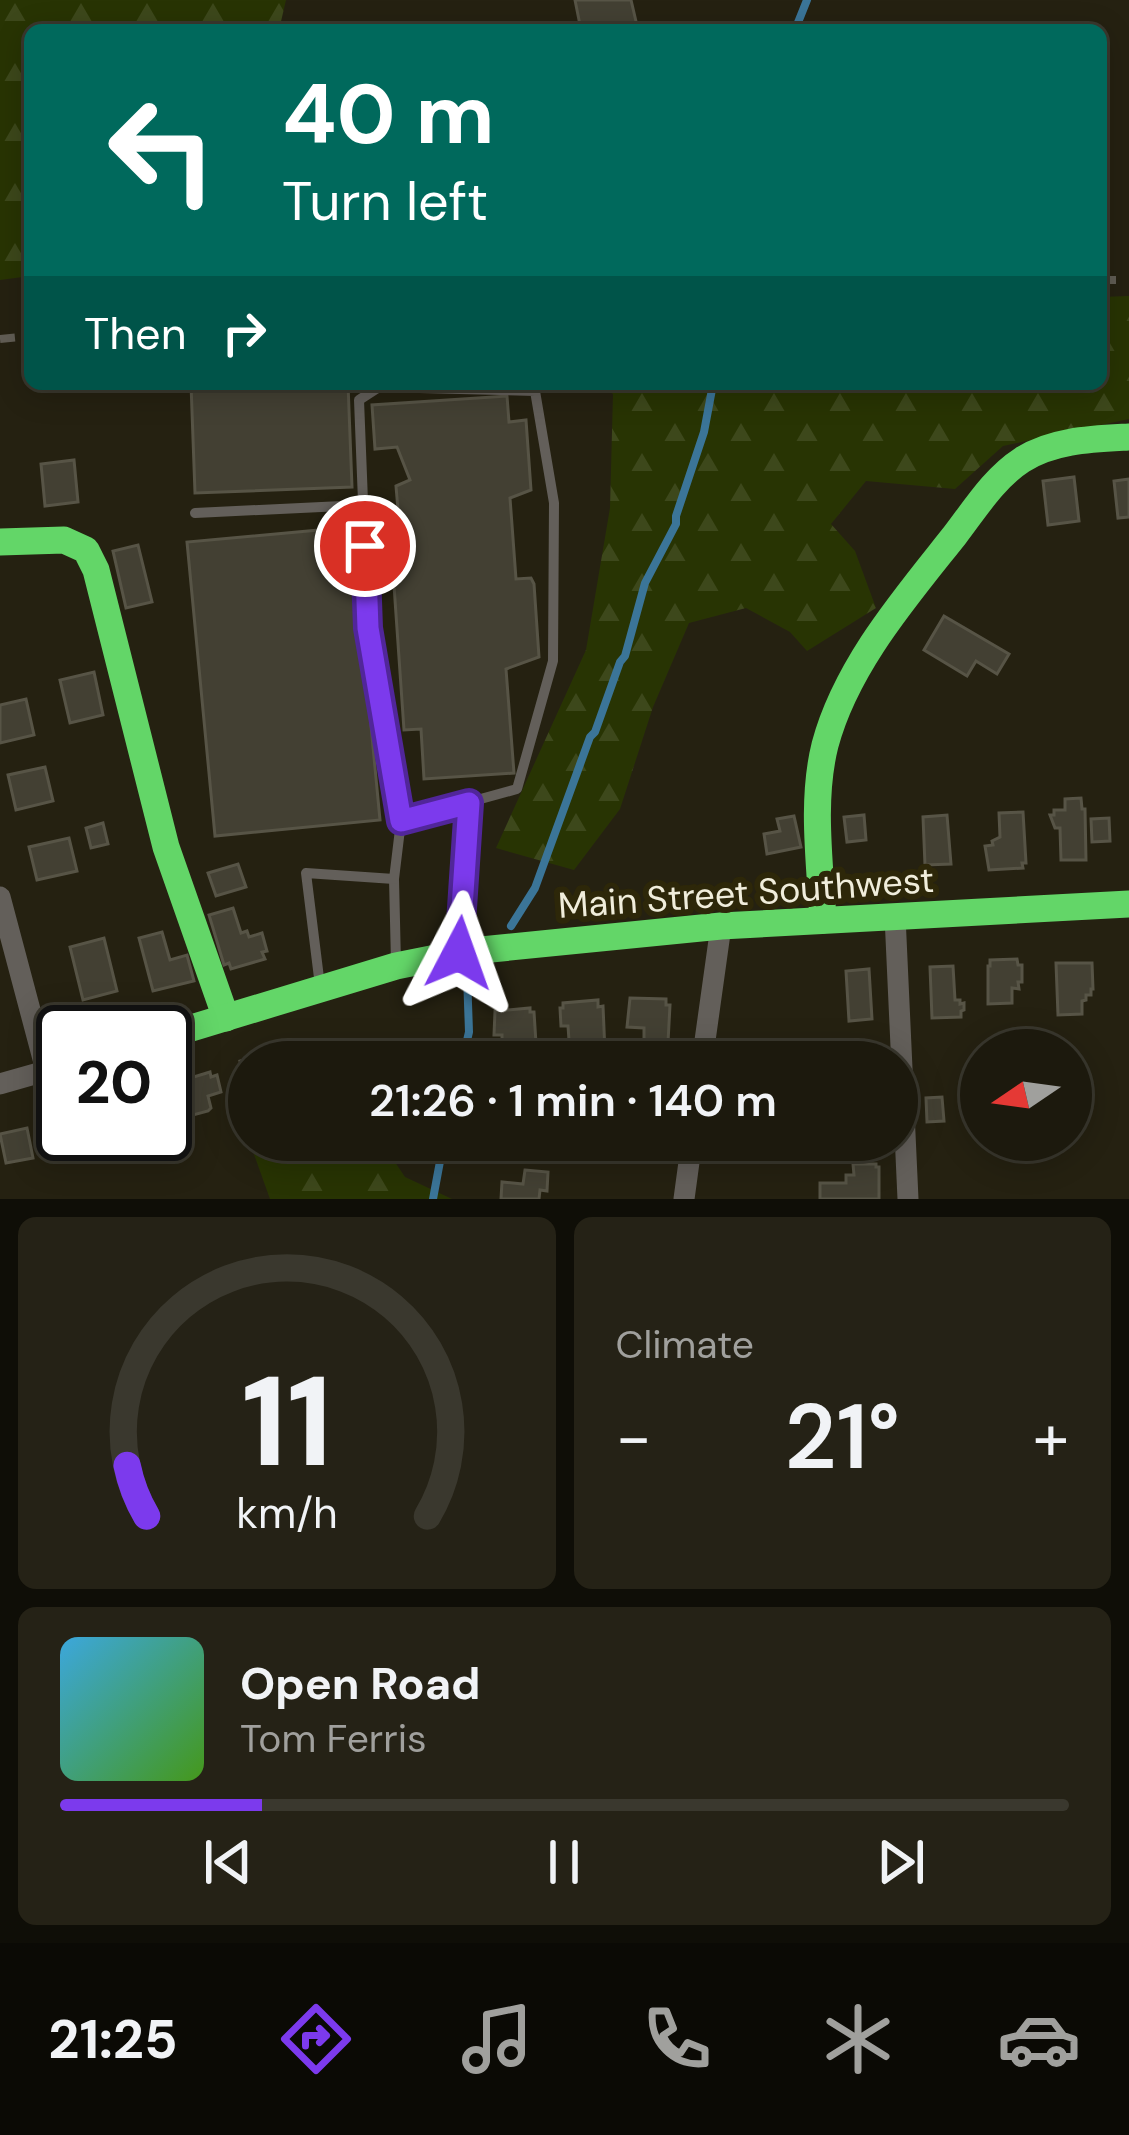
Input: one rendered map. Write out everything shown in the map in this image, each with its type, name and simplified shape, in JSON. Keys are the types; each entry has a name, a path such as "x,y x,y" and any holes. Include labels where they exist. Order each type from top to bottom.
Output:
{"street":[{"path":"823,920 820,804 824,749 863,663 920,580 1010,470 1043,448 1129,437"},
{"path":"0,542 64,540 86,550 96,570 166,847 226,1018"},
{"path":"0,897 36,1009"},
{"name":"Main Street Southwest","path":"192,1028 396,966 459,953 721,926 1129,904"},
{"path":"895,916 908,1199"},
{"path":"705,1041 721,926"},
{"path":"0,1084 36,1074"},
{"path":"684,1199 689,1161"}],"lane":[{"path":"373,390 359,400 363,505 368,628 401,821 394,879 396,966"},
{"path":"401,821 517,789 553,661 554,503 535,391 504,390"},
{"path":"195,513 363,505"},
{"path":"459,953 469,803"},
{"path":"320,989 305,873 394,879"}],"green space":[{"path":"0,0 286,0 280,24 24,24 24,277 0,280"},
{"path":"1129,296 1129,419 1003,446 955,489 866,481 831,524 855,551 876,608 807,651 790,632 746,608 689,623 653,707 620,809 574,870 496,848 586,650 610,508 613,394 607,390 1107,390 1107,297"},
{"path":"256,1161 394,1161 405,1177 452,1199 270,1199"}],"building":[{"path":"575,0 631,0 637,24 580,24"},
{"path":"191,390 348,390 352,487 195,493"},
{"path":"507,396 509,422 526,420 531,490 510,498 516,579 531,578 534,584 539,657 506,669 514,773 424,779 421,729 404,730 389,513 398,510 396,486 410,480 397,447 375,449 372,405"},
{"path":"74,460 78,502 45,506 41,464"},
{"path":"1074,477 1079,521 1048,525 1043,481"},
{"path":"1129,479 1129,517 1118,518 1114,481"},
{"path":"352,527 380,820 215,836 187,542"},
{"path":"138,545 152,602 126,608 113,551"},
{"path":"944,616 1009,654 997,674 976,661 967,676 924,650"},
{"path":"94,672 103,715 70,723 60,680"},
{"path":"26,699 34,735 0,743 0,705"},
{"path":"45,767 53,801 16,810 8,775"},
{"path":"1081,798 1086,860 1061,860 1060,828 1055,828 1050,815 1065,810 1065,799"},
{"path":"1023,812 1026,863 1023,868 989,870 985,846 1000,837 999,813"},
{"path":"864,815 866,840 847,842 844,817"},
{"path":"947,815 951,864 925,865 923,817"},
{"path":"794,816 801,847 767,854 764,834 780,831 777,819"},
{"path":"1109,818 1110,841 1092,842 1091,819"},
{"path":"103,823 108,844 91,848 86,828"},
{"path":"69,838 77,871 37,880 29,847"},
{"path":"238,864 246,887 216,896 208,873"},
{"path":"233,908 241,933 247,931 249,937 262,933 267,951 262,952 265,959 231,969 229,963 224,965 209,915"},
{"path":"162,932 170,960 187,955 194,981 153,991 139,938"},
{"path":"104,938 117,991 83,1000 70,947"},
{"path":"1017,959 1022,965 1022,982 1018,982 1019,989 1012,988 1012,1003 988,1004 990,960"},
{"path":"1056,963 1092,963 1093,989 1082,1001 1082,1014 1058,1015"},
{"path":"953,966 955,1000 964,1003 964,1010 961,1017 932,1018 930,967"},
{"path":"869,969 872,1019 849,1021 846,971"},
{"path":"630,998 666,999 670,1005 668,1041 644,1041 644,1028 627,1027"},
{"path":"598,1000 598,1007 603,1006 605,1041 569,1041 568,1026 561,1026 563,1003"},
{"path":"530,1008 536,1041 502,1041 502,1035 494,1035 495,1011"},
{"path":"210,1072 211,1077 217,1075 221,1092 208,1096 208,1111 193,1115 192,1112 192,1077"},
{"path":"942,1097 944,1121 927,1122 926,1098"},
{"path":"27,1128 33,1158 6,1163 0,1134"},
{"path":"853,1164 879,1167 879,1199 820,1199 820,1183 846,1183 846,1175 854,1175"},
{"path":"525,1170 548,1172 547,1191 540,1190 539,1199 501,1199 502,1182 523,1184"}],"waterway":[{"path":"797,24 807,0"},
{"path":"511,926 535,888 625,656 645,583 676,524 712,390"},
{"path":"467,974 467,1041"},
{"path":"433,1199 440,1161"}],"railway":[{"path":"1107,280 1129,280"},
{"path":"0,339 24,337"}],"traffic: fast":[{"path":"823,920 818,832 821,766 835,716 862,660 985,494 1012,467 1060,444 1129,437"},
{"path":"0,542 64,540 86,550 96,570 166,847 226,1018"},
{"path":"192,1028 396,966 471,951 721,926 1129,904"}],"route":[{"path":"365,546 368,628 401,821 469,803 459,953"}]}
